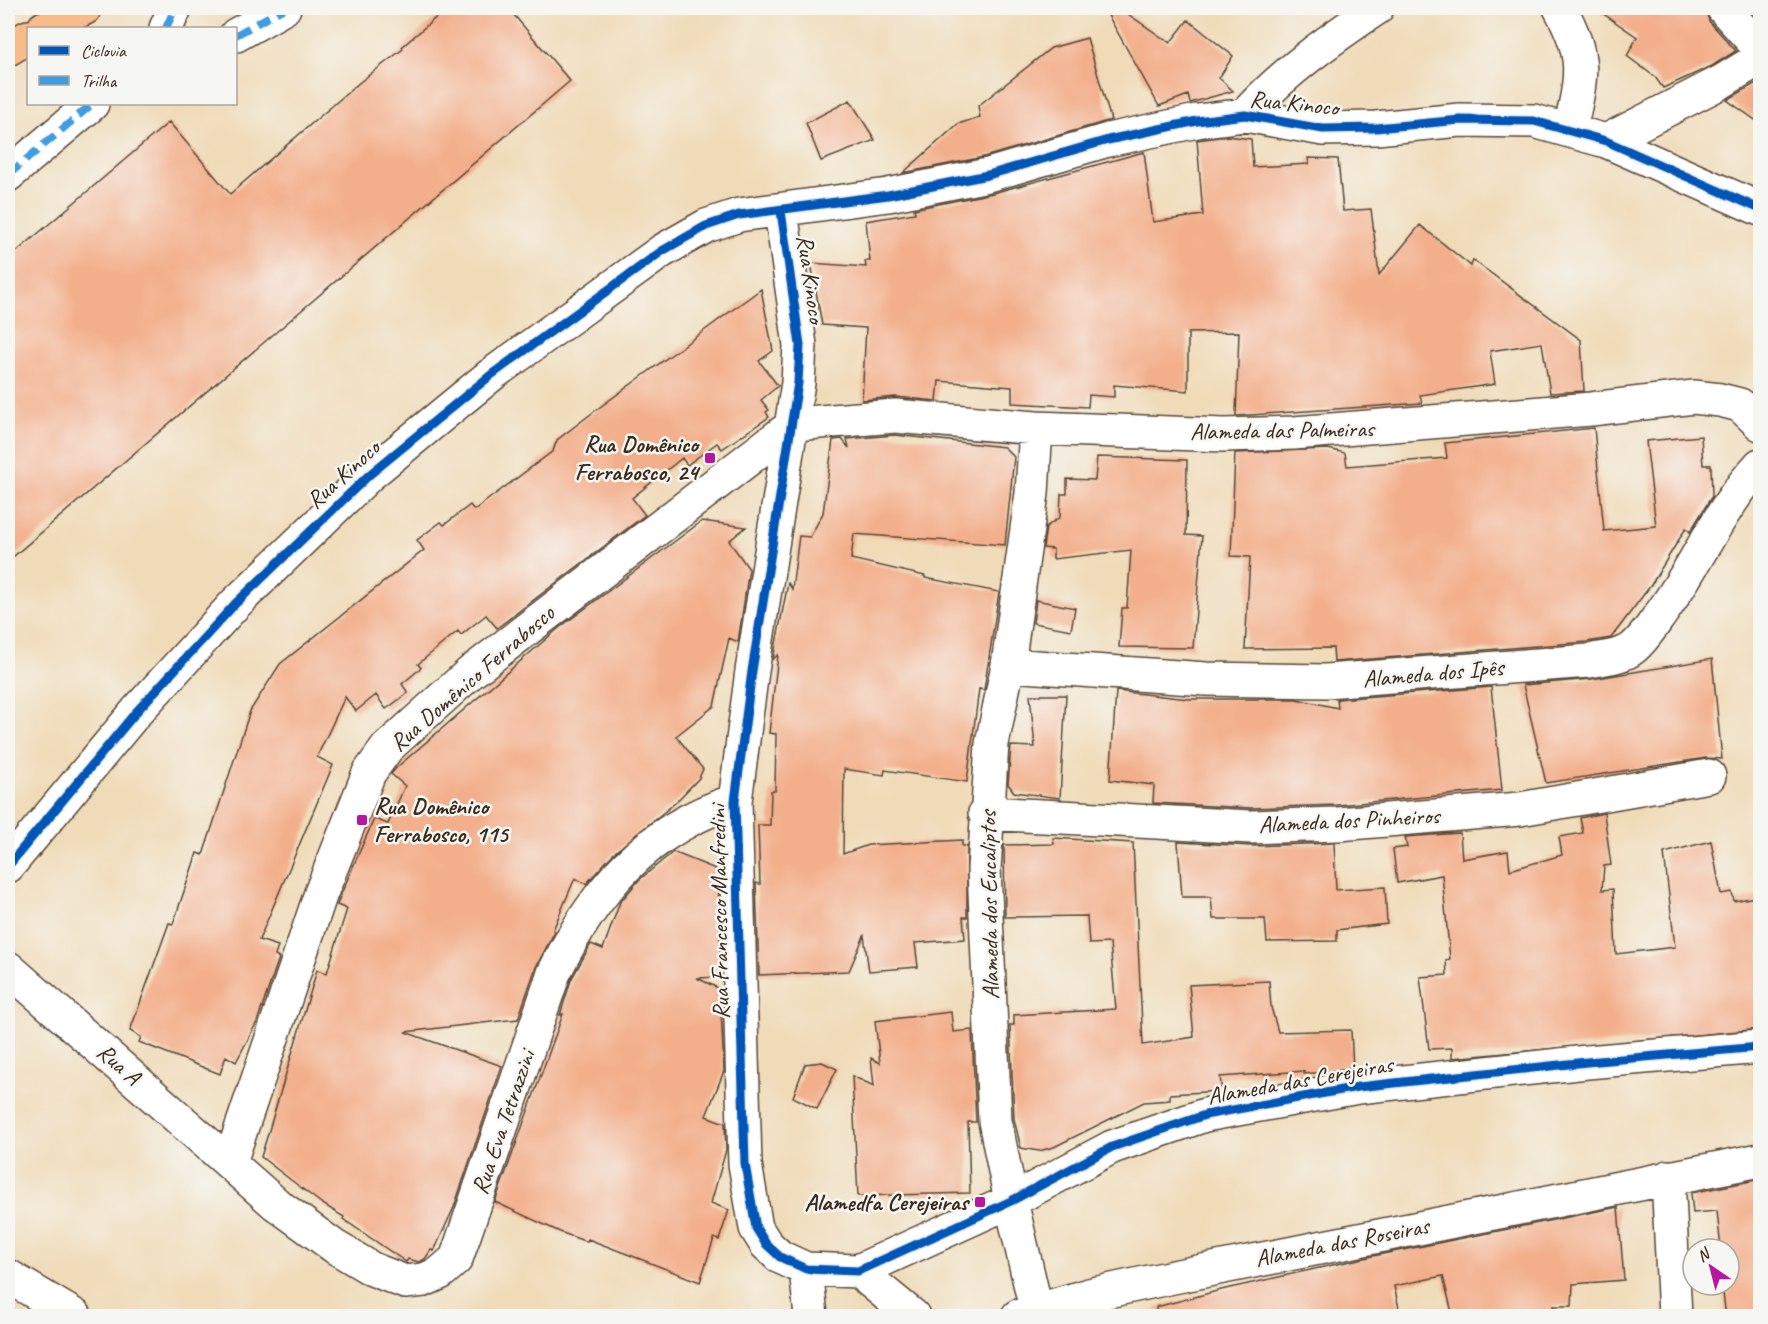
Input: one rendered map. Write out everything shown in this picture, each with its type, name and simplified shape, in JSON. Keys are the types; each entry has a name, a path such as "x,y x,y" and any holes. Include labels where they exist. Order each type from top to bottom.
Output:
{"main road":[{"path":"46,27 85,8"},
{"path":"8,50 27,39"}],"street":[{"path":"166,27 175,8"},
{"path":"237,34 284,8"},
{"path":"1560,8 1573,30 1580,54 1580,86 1570,129"},
{"path":"1723,8 1761,49"},
{"path":"1245,116 1274,84 1373,9"},
{"path":"1606,141 1722,82 1761,58"},
{"path":"8,175 91,105"},
{"name":"Rua Kinoco","path":"8,867 137,711 235,604 304,535 406,444 491,375 662,251 717,223 739,216 899,193 988,175 1108,140 1197,120 1245,116 1323,129 1377,128 1460,120 1534,121 1570,129 1606,141 1761,209"},
{"name":"Rua Kinoco","path":"781,211 800,345 794,424"},
{"name":"Alameda das Palmeiras","path":"794,424 895,416 1036,428 1224,435 1294,433 1591,410 1694,397 1720,399 1740,405 1761,424"},
{"name":"Rua Francesco Manfredini","path":"794,424 752,671 735,801 745,1164 750,1205 756,1228 766,1244 780,1257 806,1269"},
{"name":"Rua Domênico Ferrabosco","path":"230,1162 321,893 369,773 387,748 470,673 794,424"},
{"name":"Alameda dos Eucaliptos","path":"1027,1313 1011,1201 995,1121 994,1049 984,869 985,813 992,744 1008,665 1032,494 1036,428"},
{"name":"Alameda dos Ipês","path":"1008,665 1206,679 1326,681 1589,661 1617,655 1632,649 1645,635 1672,599 1731,499 1761,465"},
{"name":"Alameda dos Pinheiros","path":"985,813 1251,827 1338,824 1520,809 1709,776"},
{"name":"Rua Eva Tetrazzini","path":"230,1162 276,1204 335,1247 372,1269 405,1282 424,1280 440,1273 456,1259 465,1237 554,973 573,933 597,897 636,856 688,820 705,811 735,801"},
{"name":"Rua A","path":"8,968 230,1162"},
{"name":"Alameda das Cerejeiras","path":"806,1269 858,1271 1011,1201 1112,1147 1205,1115 1358,1087 1761,1047"},
{"name":"Alameda das Roseiras","path":"1027,1313 1173,1276 1761,1160"},
{"path":"1668,1177 1675,1317"},
{"path":"806,1269 811,1317"},
{"path":"858,1271 913,1317"},
{"path":"8,1276 75,1317"}],"building":[{"path":"447,8 508,8 570,81 8,561 8,259 169,122 230,194 360,82 403,49 402,47"},
{"path":"1104,8 1119,8 1170,43 1188,20 1233,56 1219,78 1233,91 1190,103 1188,95 1159,106"},
{"path":"1595,8 1705,8 1709,21 1736,51 1712,66 1663,88 1655,77 1627,56 1637,37"},
{"path":"1087,38 1111,120 984,157 903,173 958,124 980,117 978,106 1051,48"},
{"path":"1761,80 1761,124 1727,100"},
{"path":"850,100 875,140 821,161 806,123"},
{"path":"1227,136 1251,139 1253,167 1309,164 1308,158 1338,159 1343,211 1371,209 1379,275 1420,225 1471,266 1473,260 1581,340 1584,391 1550,393 1542,343 1490,351 1495,384 1420,395 1422,403 1236,416 1239,332 1188,333 1188,391 1114,385 1114,397 1089,395 1088,407 1012,403 1012,387 939,381 937,401 896,397 862,400 866,328 822,325 811,263 866,267 865,261 870,261 866,221 915,213 914,209 993,193 1144,152 1153,222 1203,215 1197,140"},
{"path":"761,289 773,351 759,361 778,386 761,400 769,410 766,412 769,417 722,449 717,443 687,465 682,458 632,498 645,515 497,628 486,615 461,635 458,631 418,664 421,668 402,684 408,693 386,709 376,695 356,711 345,697 317,757 333,765 259,940 278,946 275,956 279,958 257,1022 236,1062 226,1056 220,1074 139,1042 141,1037 130,1031 169,923 173,924 197,853 203,855 250,711 280,664 424,550 417,540 441,522 444,525 470,505 474,510 553,451 557,440"},
{"path":"1594,428 1604,531 1656,526 1646,441 1701,436 1703,465 1711,465 1712,496 1690,532 1686,528 1651,585 1611,638 1587,642 1334,662 1333,648 1245,649 1250,557 1231,556 1235,453 1328,449 1345,453 1347,466 1447,458 1445,443"},
{"path":"895,435 1004,447 1014,457 1005,545 854,534 851,559 925,576 925,578 999,592 984,690 979,689 967,782 885,770 884,775 844,769 843,854 868,845 962,840 962,846 967,846 967,917 963,917 965,939 915,943 918,967 869,971 864,936 849,971 759,975 756,883 760,884 758,825 770,825 771,791 775,791 776,734 769,733 778,655 773,659 788,583 792,589 799,536 810,537 823,513 833,440 842,439 849,448 847,439"},
{"path":"1097,457 1187,460 1186,535 1202,536 1193,648 1119,647 1122,608 1127,608 1131,550 1053,559 1053,549 1043,548 1046,527 1060,517 1061,494 1067,494 1067,479 1095,480"},
{"path":"702,521 746,527 729,541 749,569 738,642 729,638 714,706 676,736 703,769 699,778 675,803 614,853 586,884 575,878 553,930 555,931 536,967 518,1019 405,1032 502,1066 454,1207 434,1251 431,1250 425,1259 419,1262 408,1259 406,1262 343,1219 344,1217 321,1203 261,1157 317,970 327,973 347,909 337,905 341,894 374,819 388,824 405,786 391,774 396,768 559,628"},
{"path":"1036,600 1075,608 1071,630 1033,623"},
{"path":"1712,659 1722,759 1706,758 1546,783 1523,685 1592,679"},
{"path":"1491,687 1502,790 1337,805 1251,808 1153,803 1154,785 1110,780 1116,691 1189,699 1296,699 1338,708 1337,699"},
{"path":"1030,695 1066,695 1060,798 1014,792 1008,784 1011,746 1035,747"},
{"path":"1604,813 1611,865 1604,866 1602,890 1613,889 1616,954 1675,947 1664,853 1711,841 1721,894 1732,892 1734,901 1761,896 1761,1029 1452,1058 1452,1048 1429,1049 1420,977 1447,975 1446,960 1450,959 1442,875 1397,883 1393,849 1407,847 1405,837 1460,833 1462,859 1508,851 1510,870 1562,855 1559,837 1583,833 1580,818"},
{"path":"1053,838 1133,843 1143,1045 1194,1037 1189,985 1269,981 1271,1007 1278,1032 1351,1030 1353,1069 1304,1074 1304,1071 1220,1077 1222,1091 1170,1094 1170,1100 1144,1102 1054,1147 1039,1151 1021,1148 1014,1119 1010,1025 1014,1025 1014,1015 1116,1009 1110,943 1089,944 1087,916 1005,917 1004,845 1054,844"},
{"path":"1178,842 1252,846 1334,843 1336,890 1385,887 1387,924 1337,930 1337,941 1267,942 1265,919 1213,919 1211,897 1182,897"},
{"path":"673,852 718,870 721,977 697,978 720,989 724,1071 706,1116 725,1123 726,1150 711,1203 729,1210 719,1240 714,1238 700,1282 588,1239 587,1242 560,1232 495,1202 563,1014 560,1015 571,980 591,944 603,949 620,902 639,880"},
{"path":"951,1012 953,1032 972,1030 976,1122 968,1122 970,1193 858,1196 852,1076 874,1086 871,1058 880,1063 875,1021"},
{"path":"822,1062 837,1069 817,1109 793,1097 805,1064"},
{"path":"1761,1179 1761,1317 1726,1317 1724,1297 1741,1297 1741,1237 1720,1237 1717,1211 1693,1213 1691,1193"},
{"path":"1618,1207 1624,1280 1573,1284 1572,1306 1553,1306 1555,1317 1453,1317 1443,1276 1394,1286 1401,1317 1157,1317 1156,1307 1221,1290 1373,1256"}],"marked path":[{"path":"166,27 175,8"},
{"path":"237,34 284,8"},
{"path":"8,175 91,105"}],"cycle path":[{"path":"8,866 137,711 235,604 369,475 491,375 662,251 706,226 739,215 888,195 988,175 1108,140 1197,121 1245,115 1323,129 1376,128 1460,120 1534,121 1606,141 1760,209"},
{"path":"781,211 800,345 798,383 752,671 735,801 745,1164 756,1228 766,1244 780,1257 806,1269 858,1271 1011,1201 1112,1147 1205,1115 1358,1087 1587,1062 1760,1047"}],"place":[{"name":"Rua Domênico Ferrabosco, 24","path":"710,458"},
{"name":"Rua Domênico Ferrabosco, 115","path":"362,820"},
{"name":"Alamedfa Cerejeiras","path":"980,1202"}]}
